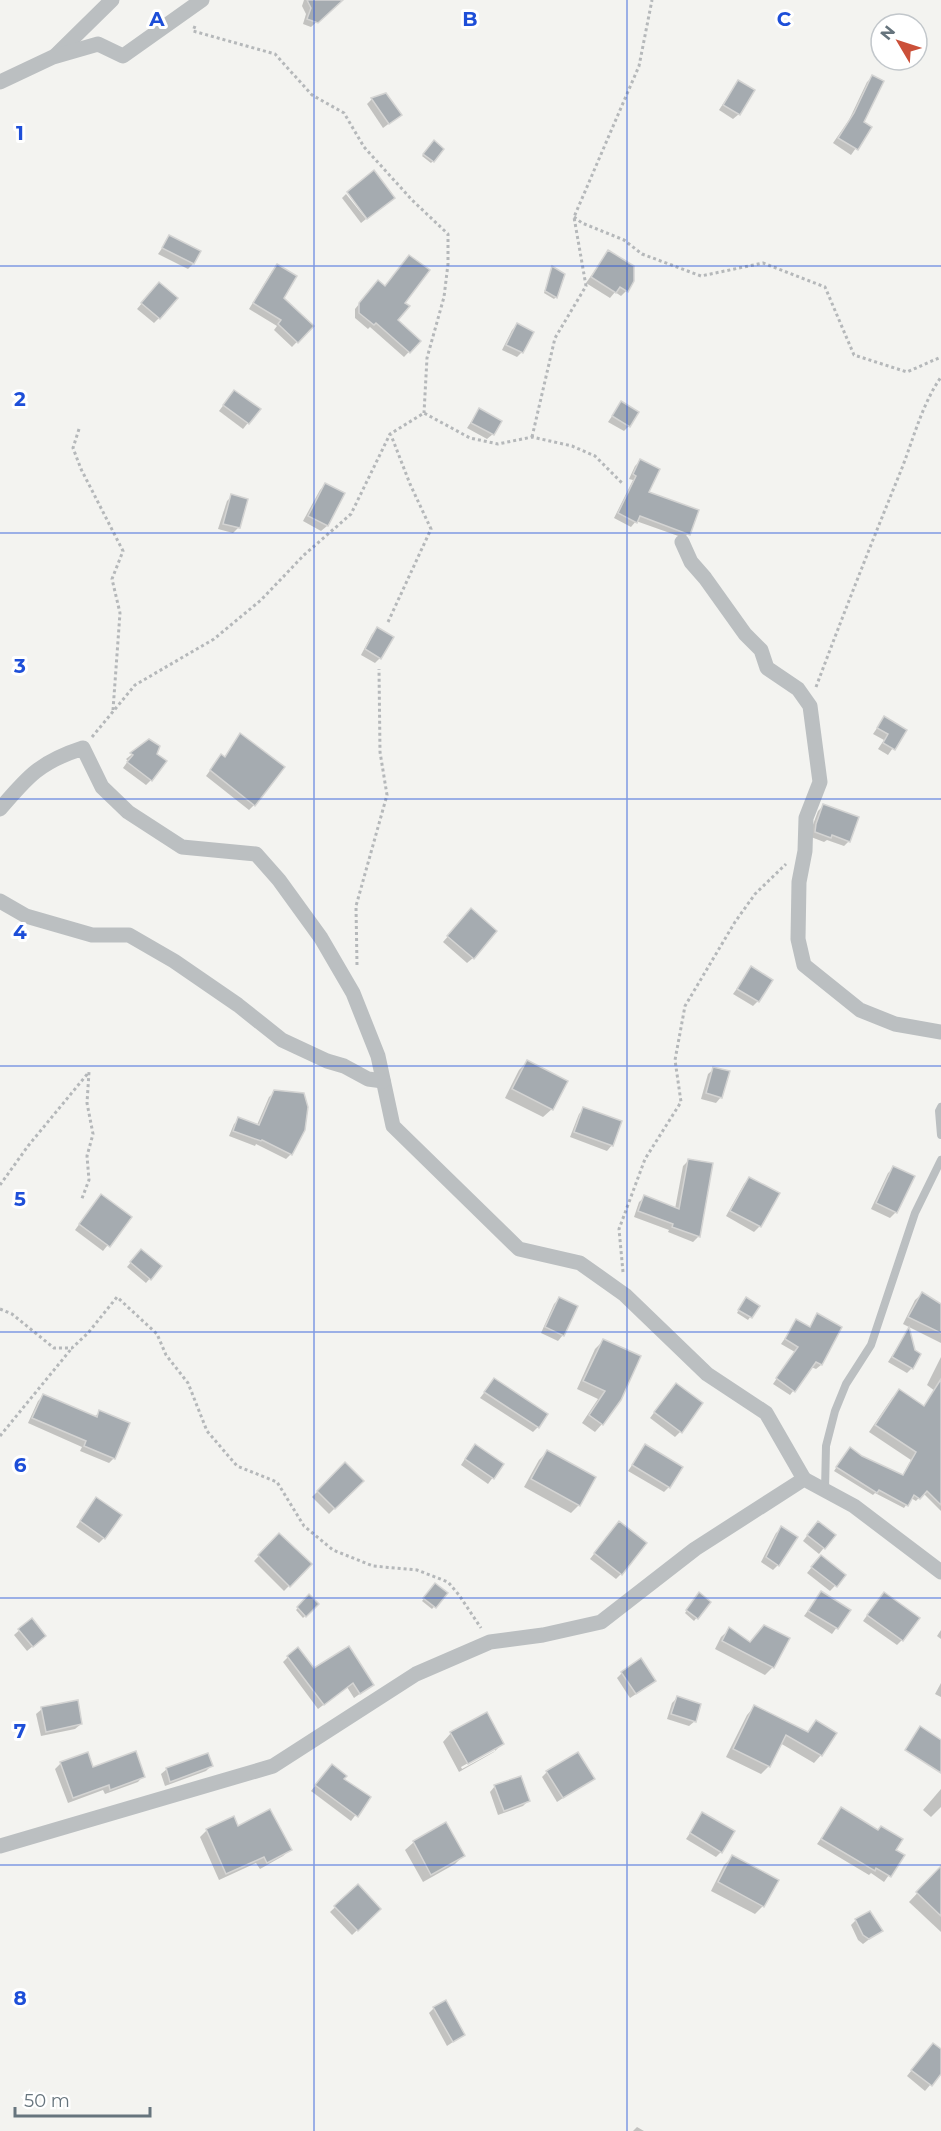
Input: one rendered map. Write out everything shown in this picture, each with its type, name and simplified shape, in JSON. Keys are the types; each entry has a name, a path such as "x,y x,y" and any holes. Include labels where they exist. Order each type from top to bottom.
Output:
{"street":[{"path":"53,57 112,0"},
{"path":"0,82 53,57 98,44 123,56 202,0"},
{"path":"682,542 691,561 745,634 761,651 767,668 798,689 810,706 820,782 806,818 805,851 799,882 798,939 804,965 860,1010 895,1024 941,1032"},
{"path":"0,810 26,777 58,756 83,747 102,787 128,812 182,847 256,854 279,880 321,938 353,993 378,1056 393,1126 519,1249 580,1263 625,1295 707,1374 766,1413 804,1479 854,1506 941,1572"},
{"path":"0,901 26,916 92,935 129,935 174,961 238,1005 282,1040 327,1061 344,1066 368,1079 383,1082"},
{"path":"0,1846 273,1766 416,1674 490,1642 543,1635 601,1622 695,1549 804,1479"}],"lane":[{"path":"941,1107 939,1111 941,1135"},
{"path":"825,1490 826,1446 835,1411 846,1384 871,1345 915,1213 941,1160"}],"path":[{"path":"532,437 555,338 586,286 574,217 639,66 652,0"},
{"path":"198,20 193,31 275,54 312,95 344,113 364,147 412,200 448,234 448,264 444,297 427,358 424,413"},
{"path":"574,217 582,223 624,240 642,254 701,276 763,263 825,287 854,355 907,372 941,357"},
{"path":"810,706 929,394 941,377"},
{"path":"83,747 135,685 214,639 261,600 304,555 351,514 390,434 424,413"},
{"path":"424,413 470,438 498,444 532,437 572,447 595,456 622,483"},
{"path":"79,429 73,448 81,469 123,551 112,579 120,613 113,712"},
{"path":"388,622 431,529 390,434"},
{"path":"353,993 357,972 356,906 387,795 380,752 379,669"},
{"path":"625,1295 619,1229 645,1159 681,1102 675,1060 685,1006 735,922 755,894 785,865 789,856"},
{"path":"0,1185 28,1146 89,1072 87,1103 93,1134 87,1156 89,1180 81,1201"},
{"path":"0,1436 72,1347 88,1333 117,1297 157,1334 166,1355 188,1383 207,1431 237,1466 278,1482 303,1526 333,1550 373,1566 417,1570 448,1582 459,1594 490,1642"},
{"path":"0,1309 12,1314 54,1348 72,1347"}],"building":[{"path":"307,0 343,0 318,23 307,19 311,8"},
{"path":"872,75 884,81 864,122 872,127 858,150 838,138 854,113"},
{"path":"738,80 755,90 740,115 723,105"},
{"path":"386,93 402,115 389,124 371,98"},
{"path":"434,140 444,149 434,162 423,154"},
{"path":"374,170 395,198 367,219 347,192"},
{"path":"169,235 201,251 194,264 162,248"},
{"path":"608,250 634,266 634,281 628,292 620,287 616,293 591,277"},
{"path":"409,255 430,270 405,303 410,306 398,320 421,341 410,353 376,323 374,325 359,313 359,303 378,280 385,286"},
{"path":"277,264 297,276 284,298 314,326 298,343 278,324 281,320 253,303"},
{"path":"552,266 565,274 557,298 545,291"},
{"path":"159,282 178,298 160,319 141,303"},
{"path":"517,323 534,332 523,353 506,345"},
{"path":"234,390 261,409 249,424 223,405"},
{"path":"621,401 639,412 630,427 612,416"},
{"path":"479,408 502,421 494,435 471,423"},
{"path":"640,459 660,469 649,492 699,510 690,535 640,516 637,523 618,513 636,476 633,474"},
{"path":"325,483 345,493 328,526 308,516"},
{"path":"231,494 248,499 240,528 223,524"},
{"path":"377,627 394,637 381,659 365,649"},
{"path":"884,716 907,730 895,750 883,743 888,734 877,728"},
{"path":"240,733 285,767 255,806 210,770 221,754 225,757"},
{"path":"149,739 160,746 157,754 167,761 152,781 127,762 133,755 130,753"},
{"path":"823,804 859,817 850,842 815,832"},
{"path":"471,908 497,931 474,959 447,936"},
{"path":"751,966 773,980 759,1002 737,989"},
{"path":"527,1060 568,1081 553,1110 512,1089"},
{"path":"713,1067 730,1071 722,1098 706,1093"},
{"path":"274,1090 304,1093 308,1107 305,1130 292,1155 262,1140 233,1131 238,1117 259,1125"},
{"path":"583,1107 622,1121 613,1146 574,1132"},
{"path":"688,1159 713,1163 700,1237 638,1211 644,1195 679,1209"},
{"path":"893,1166 915,1176 897,1213 876,1203"},
{"path":"749,1177 780,1193 761,1227 730,1211"},
{"path":"101,1194 132,1217 110,1247 79,1224"},
{"path":"141,1249 162,1266 151,1280 130,1262"},
{"path":"922,1292 941,1304 941,1333 908,1317"},
{"path":"559,1297 578,1306 564,1336 545,1327"},
{"path":"746,1297 760,1306 752,1318 738,1310"},
{"path":"817,1313 842,1327 822,1365 816,1362 795,1392 776,1378 798,1347 785,1339 796,1319 810,1327"},
{"path":"909,1327 915,1350 921,1354 913,1369 892,1357"},
{"path":"603,1339 641,1356 621,1400 603,1425 589,1415 605,1391 583,1381"},
{"path":"494,1378 548,1414 539,1428 484,1392"},
{"path":"941,1379 941,1505 927,1491 920,1499 914,1495 908,1506 879,1490 877,1493 836,1467 850,1447 862,1456 903,1475 916,1452 875,1425 899,1389 924,1406"},
{"path":"676,1383 703,1403 682,1433 654,1412"},
{"path":"43,1394 97,1417 99,1410 130,1423 115,1459 84,1446 86,1441 32,1418"},
{"path":"475,1444 504,1464 494,1479 465,1459"},
{"path":"645,1444 683,1467 670,1488 632,1465"},
{"path":"547,1450 596,1477 580,1506 531,1479"},
{"path":"345,1462 364,1481 335,1509 317,1491"},
{"path":"96,1497 122,1515 105,1539 80,1521"},
{"path":"619,1521 647,1543 622,1575 594,1553"},
{"path":"818,1521 836,1535 825,1549 807,1535"},
{"path":"781,1526 798,1537 779,1566 766,1557"},
{"path":"279,1533 312,1564 290,1587 258,1555"},
{"path":"821,1555 846,1575 837,1587 811,1567"},
{"path":"435,1583 448,1593 436,1608 423,1598"},
{"path":"821,1591 851,1610 838,1629 808,1611"},
{"path":"699,1592 711,1602 698,1619 686,1610"},
{"path":"884,1592 920,1618 903,1641 867,1615"},
{"path":"309,1594 319,1604 306,1617 297,1607"},
{"path":"32,1618 46,1636 33,1647 18,1629"},
{"path":"764,1625 790,1638 774,1668 722,1641 729,1627 750,1642"},
{"path":"349,1646 374,1685 360,1694 353,1683 324,1705 287,1656 298,1647 314,1668"},
{"path":"641,1658 656,1681 636,1694 621,1672"},
{"path":"677,1696 701,1704 696,1722 671,1714"},
{"path":"78,1700 82,1724 46,1732 41,1707"},
{"path":"754,1705 808,1732 816,1720 837,1733 822,1756 786,1735 770,1767 733,1749"},
{"path":"487,1712 504,1744 468,1764 450,1732"},
{"path":"920,1726 941,1740 941,1773 905,1750"},
{"path":"136,1751 145,1777 110,1790 109,1785 73,1798 60,1762 88,1752 93,1767"},
{"path":"578,1752 595,1779 563,1798 546,1771"},
{"path":"208,1753 213,1766 170,1782 166,1768"},
{"path":"332,1764 347,1776 344,1779 371,1797 358,1817 315,1785"},
{"path":"521,1776 530,1801 504,1811 494,1785"},
{"path":"841,1807 878,1830 881,1826 903,1839 896,1850 905,1855 891,1877 876,1868 875,1871 821,1839"},
{"path":"270,1809 292,1850 267,1863 264,1857 226,1874 206,1829 234,1816 238,1826"},
{"path":"702,1812 735,1831 722,1853 690,1833"},
{"path":"446,1822 465,1856 431,1875 413,1841"},
{"path":"732,1855 779,1880 764,1907 718,1882"},
{"path":"941,1866 941,1916 916,1892"},
{"path":"358,1884 381,1909 358,1931 334,1906"},
{"path":"870,1911 883,1931 869,1939 863,1935 855,1919"},
{"path":"446,2000 465,2035 453,2042 433,2007"},
{"path":"933,2043 941,2049 941,2074 932,2086 911,2070"}]}
